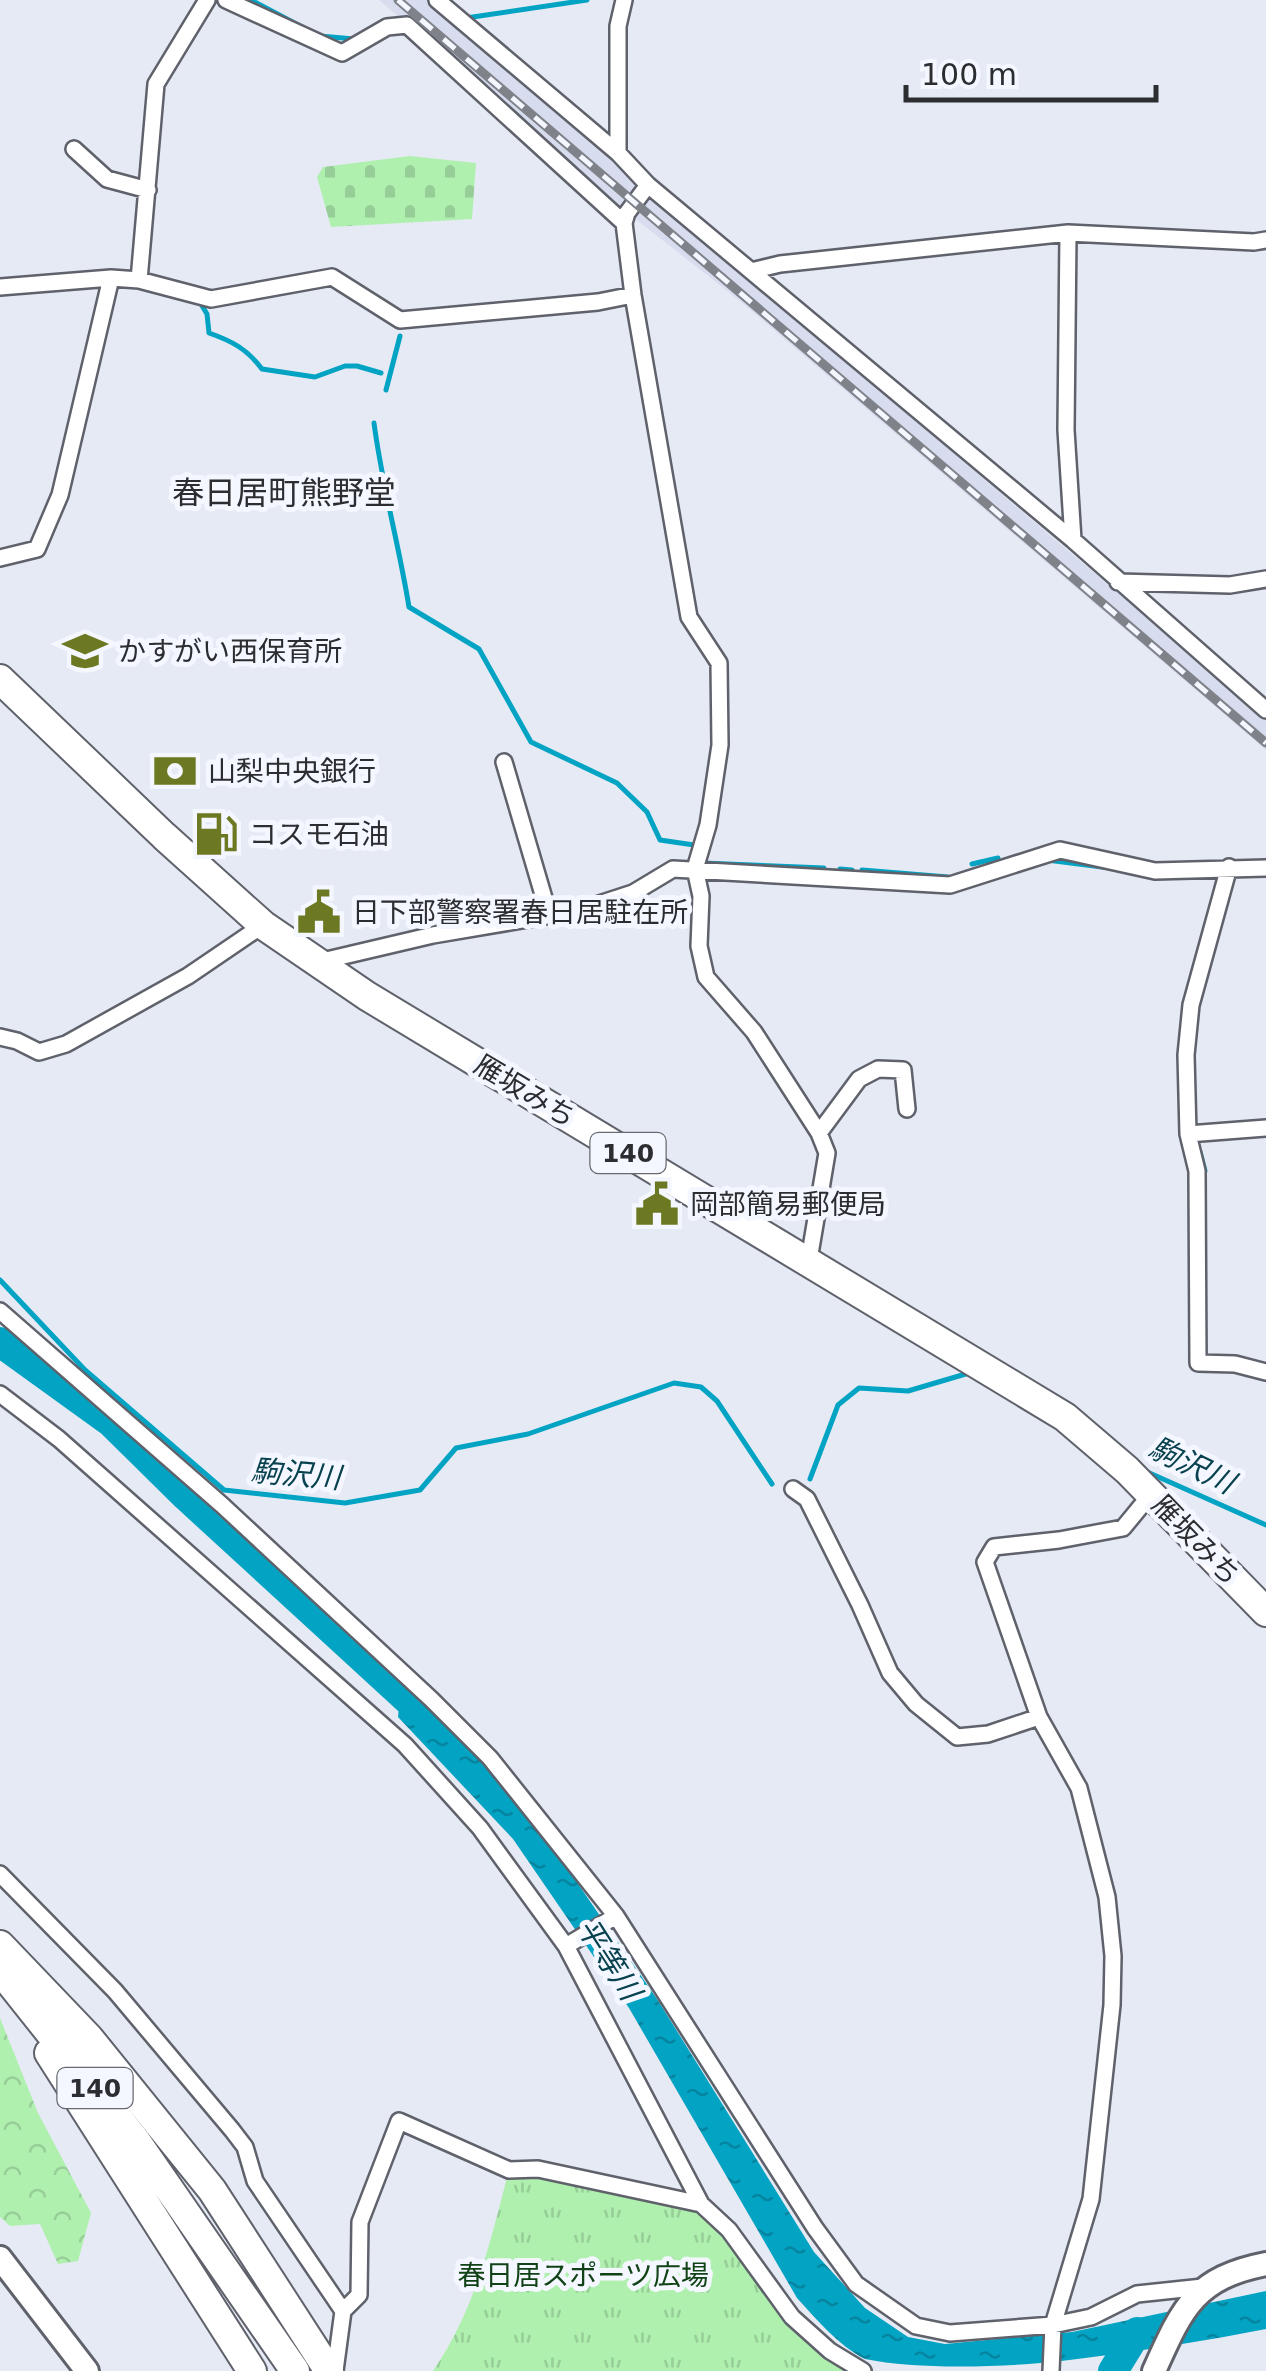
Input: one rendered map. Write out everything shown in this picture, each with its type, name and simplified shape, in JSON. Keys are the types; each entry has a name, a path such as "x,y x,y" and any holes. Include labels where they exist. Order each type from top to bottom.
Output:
{"highway":[{"name":"雁坂みち","path":"0,679 164,836 264,925 316,962 1065,1417 1151,1494 1266,1612"},
{"path":"0,1945 88,2038 212,2190 332,2371"},
{"path":"0,1973 252,2371"},
{"name":"140","path":"0,1973 59,2041 185,2209 295,2371"}],"street":[{"path":"139,280 156,84 207,0"},
{"path":"226,0 342,53 387,27 408,26 625,218"},
{"path":"437,0 618,152 648,184 1073,540 1266,710"},
{"path":"618,152 618,26 624,0"},
{"path":"74,149 107,179 148,190"},
{"path":"648,184 625,218 632,295 690,617 719,664 720,746 708,825 695,870 701,896 700,946 706,977 754,1032 819,1133 827,1154 809,1260"},
{"path":"751,271 780,264 1068,233 1266,240"},
{"path":"1068,233 1066,430 1073,540"},
{"path":"0,287 111,278 139,280 211,299 332,277 400,320 598,302 632,295"},
{"path":"0,558 37,550 60,496 111,278"},
{"path":"1118,582 1230,585 1266,580"},
{"path":"504,762 549,915"},
{"path":"316,962 433,935 581,910 633,893 673,869 950,885 1060,850 1155,871 1266,868"},
{"path":"1229,867 1191,1006 1186,1055 1188,1134 1198,1172 1198,1362 1235,1364 1266,1372"},
{"path":"0,1036 39,1052 66,1044 188,976 264,925"},
{"path":"819,1133 858,1079 878,1069 904,1070 907,1109"},
{"path":"1188,1134 1266,1128"},
{"path":"2,1318 222,1505 490,1758 616,1916 815,2228 856,2284 916,2326 950,2332 1053,2325 1091,2317 1138,2294 1203,2287 1242,2268 1266,2264"},
{"path":"0,1394 59,1439 405,1746 480,1828 566,1946 701,2204 730,2230 792,2317 830,2351 863,2371"},
{"path":"793,1489 806,1499 890,1673 916,1704 957,1736 988,1734 1039,1717"},
{"path":"1051,2371 1053,2325 1091,2199 1110,2022 1112,1956 1108,1896 1079,1788 1039,1717 985,1562 994,1547 1123,1528 1151,1494"},
{"path":"0,1874 115,1991 232,2130 244,2147 255,2181 343,2310"},
{"path":"566,1946 616,1916"},
{"path":"332,2371 343,2310 359,2295 360,2222 399,2121 509,2170 538,2169 701,2204"},
{"path":"0,2258 87,2371"},
{"path":"1154,2371 1180,2315 1203,2287"}],"shaded area":[{"path":"379,0 437,0 652,197 1266,719 1266,750 739,300 629,214"}],"green space":[{"path":"410,156 476,163 472,219 331,227 317,177 323,167"},
{"path":"0,2018 38,2113 91,2213 78,2261 58,2264 40,2224 10,2226 0,2217"},
{"name":"春日居スポーツ広場","path":"509,2170 701,2204 792,2317 863,2371 433,2371 471,2299"}],"water":[{"path":"402,1676 535,1821 659,2002 814,2252 865,2308 908,2337 945,2344 1072,2332 1266,2291 1266,2329 1108,2355 1003,2365 889,2363 865,2359 846,2347 797,2298 629,2008 513,1839 398,1717"}],"waterway":[{"path":"251,0 302,27"},
{"path":"466,18 587,0"},
{"path":"320,36 354,39"},
{"path":"201,304 207,314 209,333 238,346 262,369 315,377 345,366 381,373"},
{"path":"386,390 400,336"},
{"path":"374,423 409,607 479,649 531,742 617,783 647,812 660,840 694,845"},
{"path":"972,864 998,858"},
{"path":"1047,860 1110,868"},
{"path":"703,863 824,868"},
{"path":"840,869 852,870"},
{"path":"862,870 948,877"},
{"path":"1200,1152 1205,1171"},
{"name":"駒沢川","path":"0,1280 85,1370 224,1490 345,1503 420,1490 456,1448 528,1434 674,1383 701,1387 717,1401 772,1484"},
{"name":"平等川","path":"0,1342 111,1422 429,1719"},
{"name":"駒沢川","path":"810,1479 838,1405 859,1388 908,1391 969,1373"},
{"name":"駒沢川","path":"1145,1471 1266,1525"},
{"path":"1113,2371 1137,2332"}],"railway":[{"path":"398,0 1266,743"}],"place":[{"name":"かすがい西保育所","path":"85,651"},
{"name":"山梨中央銀行","path":"175,771"},
{"name":"コスモ石油","path":"216,834"},
{"name":"日下部警察署春日居駐在所","path":"319,912"},
{"name":"岡部簡易郵便局","path":"657,1204"}],"district":[{"name":"春日居町熊野堂","path":"284,493"}]}
